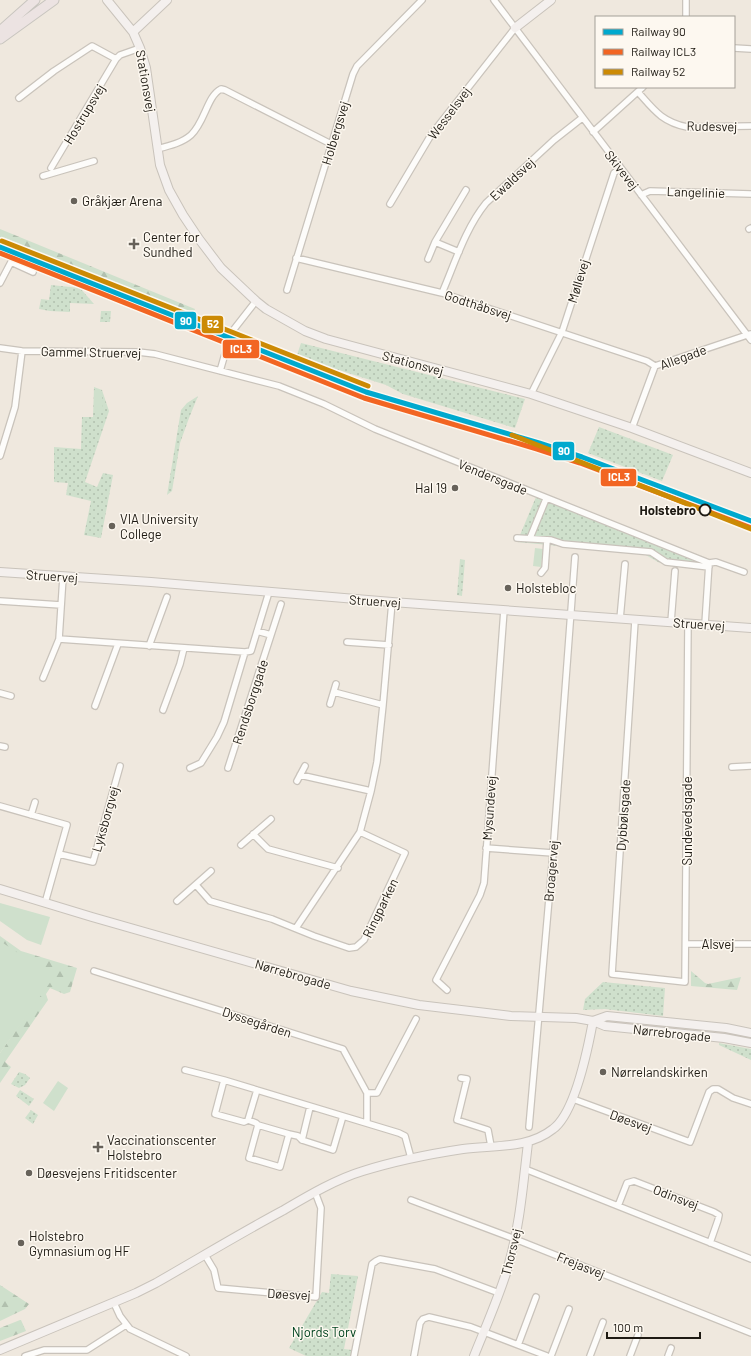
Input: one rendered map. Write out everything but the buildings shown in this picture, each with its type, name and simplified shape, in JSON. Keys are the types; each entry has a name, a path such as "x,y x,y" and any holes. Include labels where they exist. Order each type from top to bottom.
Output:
{"main road":[{"path":"0,31 35,0"},
{"path":"0,39 54,0"}],"street":[{"name":"Stationsvej","path":"106,0 133,32 140,48 146,68 160,165 170,190 183,215 221,268 256,301 281,318 305,331 326,339 531,394 632,428 751,473"},
{"path":"133,32 167,0"},
{"name":"Holbergsvej","path":"287,290 353,74 357,66 422,0"},
{"name":"Skivevej","path":"494,0 620,168 750,336"},
{"path":"515,28 551,0"},
{"path":"686,0 686,16"},
{"name":"Wesselsvej","path":"390,204 431,134 515,28"},
{"path":"19,98 54,71 92,46 116,59 120,55 140,48"},
{"path":"735,48 751,49"},
{"name":"Hostrupsvej","path":"51,168 116,59"},
{"path":"593,132 643,88"},
{"path":"157,149 177,143 190,136 202,121 215,91 221,89 331,144"},
{"name":"Rudesvej","path":"638,92 660,116 677,125 687,127 751,126"},
{"name":"Ewaldsvej","path":"442,293 477,214 486,203 554,140 582,118"},
{"path":"43,176 94,161"},
{"name":"Møllevej","path":"531,394 562,332 614,173 620,168"},
{"path":"428,260 435,242 466,190"},
{"name":"Langelinie","path":"641,195 650,191 751,194"},
{"path":"435,242 459,252"},
{"name":"Godthåbsvej","path":"296,258 442,293 647,361 655,366"},
{"path":"0,283 11,262 33,272"},
{"path":"220,370 231,333 256,301"},
{"name":"Allegade","path":"632,428 655,366 750,336"},
{"name":"Gammel Struervej","path":"0,348 22,351 138,352 220,370"},
{"path":"0,456 15,408 22,351"},
{"name":"Vendersgade","path":"220,370 279,386 324,404 375,429 709,565"},
{"path":"530,538 546,498"},
{"path":"517,538 530,538 563,544 651,552 666,562 709,565 716,562 744,572"},
{"path":"541,573 545,568 547,540"},
{"name":"Broagervej","path":"529,1127 553,853 575,557"},
{"path":"620,619 625,564"},
{"path":"705,624 709,565"},
{"path":"671,622 675,571"},
{"name":"Struervej","path":"0,572 151,582 570,616 751,628"},
{"path":"43,678 59,639 63,577"},
{"name":"Rendsborggade","path":"59,639 245,652 251,651 269,592"},
{"path":"149,646 167,597"},
{"path":"0,601 61,605"},
{"path":"296,928 338,868 360,832 377,762 384,705 392,602"},
{"name":"Rendsborggade","path":"228,768 281,604"},
{"name":"Mysundevej","path":"448,990 436,980 480,895 484,883 504,610"},
{"name":"Dybbølsgade","path":"635,620 612,974 648,978"},
{"name":"Sundevedsgade","path":"648,978 685,982 688,623"},
{"path":"257,631 271,635"},
{"path":"347,642 389,645"},
{"path":"96,706 118,644"},
{"path":"163,710 180,664 184,648"},
{"name":"Rendsborggade","path":"190,768 201,763 217,737 224,722 245,652"},
{"path":"330,704 336,684"},
{"path":"334,692 384,705"},
{"path":"0,693 11,696"},
{"name":"Lyksborgvej","path":"59,854 93,862 120,766"},
{"path":"297,781 305,766"},
{"path":"732,767 751,766"},
{"path":"300,775 371,791"},
{"path":"32,815 35,802"},
{"path":"0,806 67,825 45,903"},
{"path":"240,845 270,819"},
{"name":"Ringparken","path":"196,885 210,901 272,919 349,948 356,947 364,940 405,853 360,832"},
{"path":"252,834 268,849 338,868"},
{"path":"486,848 553,853"},
{"path":"177,901 211,871"},
{"name":"Nørrebrogade","path":"0,889 350,991 419,1005 511,1016 576,1018 593,1021 605,1026 724,1038 751,1043"},
{"name":"Alsvej","path":"686,944 751,944"},
{"name":"Dyssegården","path":"94,971 343,1049 367,1093 367,1124"},
{"name":"Nørrebrogade","path":"593,1021 607,1016 726,1028 751,1033"},
{"path":"367,1093 377,1093 416,1019"},
{"path":"0,1350 114,1303 156,1283 315,1192 362,1171 411,1158 463,1149 528,1142 542,1137 559,1124 566,1114 573,1099 586,1056 593,1021"},
{"path":"185,1070 224,1080 399,1133 405,1136 411,1158"},
{"path":"461,1078 467,1080 457,1120 488,1130 490,1146"},
{"path":"224,1080 215,1114 244,1122 248,1120 258,1125 298,1136 302,1140 333,1150 343,1116"},
{"name":"Døesvej","path":"573,1099 690,1142 709,1092 713,1089 718,1089 733,1098 751,1104"},
{"path":"248,1120 257,1090"},
{"path":"302,1140 310,1107"},
{"path":"258,1125 249,1158 280,1167 290,1134"},
{"name":"Thorsvej","path":"474,1356 508,1267 521,1208 528,1142"},
{"path":"525,1169 751,1259"},
{"name":"Odinsvej","path":"618,1206 627,1183 634,1181 714,1212 719,1215 710,1243"},
{"name":"Døesvej","path":"205,1255 214,1270 218,1288 316,1297 321,1208 315,1192"},
{"name":"Frejasvej","path":"411,1200 515,1239 751,1333"},
{"path":"354,1356 372,1264 376,1260 380,1259 436,1269 499,1293"},
{"path":"518,1345 536,1298"},
{"path":"114,1303 120,1316 130,1329 186,1356"},
{"path":"552,1356 569,1309"},
{"path":"414,1356 420,1323 429,1317 471,1327 548,1356"},
{"path":"590,1356 603,1322"},
{"path":"25,1356 44,1350 87,1350 126,1325"},
{"path":"630,1356 638,1335"},
{"path":"668,1356 671,1348"}],"green space":[{"path":"0,229 195,309 191,320 0,245"},
{"path":"51,285 80,288 94,304 70,303 70,312 39,309 41,299 49,300"},
{"path":"101,311 111,311 110,322 100,322"},
{"path":"301,343 525,399 515,428 403,394 386,385 339,370 317,366 296,358"},
{"path":"94,387 102,390 109,411 85,482 97,487 103,473 113,475 101,538 84,535 91,501 66,495 68,483 54,482 54,447 81,449 82,417 93,417"},
{"path":"94,390 102,392 102,413 94,413"},
{"path":"198,396 180,443 172,491 167,495 181,410 187,403"},
{"path":"599,427 673,455 662,481 588,453"},
{"path":"536,497 699,563 702,567 664,564 644,554 517,542"},
{"path":"535,548 543,549 541,567 533,566"},
{"path":"460,559 465,560 462,596 457,595"},
{"path":"0,903 50,917 41,945 27,940 0,921"},
{"path":"0,936 21,951 77,968 70,992 64,994 50,988 46,994 48,1000 5,1062 11,1067 0,1083 0,1053 51,979 0,946"},
{"path":"0,941 54,977 0,1053"},
{"path":"691,971 708,984 741,977 737,990 691,986"},
{"path":"603,982 665,988 663,1016 605,1009 583,1010 585,999"},
{"path":"719,1043 751,1049 751,1060 719,1045"},
{"path":"19,1072 30,1078 25,1085 19,1088 11,1084"},
{"path":"58,1081 68,1088 54,1111 43,1103"},
{"path":"20,1090 34,1099 29,1106 16,1096"},
{"path":"31,1110 38,1115 33,1124 25,1118"},
{"name":"Njords Torv","path":"331,1274 358,1276 344,1349 352,1350 351,1356 306,1356 289,1348 322,1292 329,1293"},
{"path":"0,1285 29,1304 25,1309 0,1321"},
{"path":"20,1320 26,1331 0,1341 0,1328"}],"railway":[{"path":"366,392 411,409 510,441"}],"rail line":[{"name":"52","path":"2,241 368,386"},
{"name":"90","path":"0,247 366,392 582,457 751,521"},
{"name":"ICL3","path":"0,253 364,398 580,463 749,527"},
{"name":"52","path":"512,435 751,529"}],"place":[{"name":"Gråkjær Arena","path":"74,201"},
{"name":"Center for Sundhed","path":"134,244"},
{"name":"Hal 19","path":"455,488"},
{"name":"Holstebro","path":"705,510"},
{"name":"VIA University College","path":"112,526"},
{"name":"Holstebloc","path":"508,588"},
{"name":"Nørrelandskirken","path":"603,1072"},
{"name":"Vaccinationscenter Holstebro","path":"98,1147"},
{"name":"Døesvejens Fritidscenter","path":"29,1173"},
{"name":"Holstebro Gymnasium og HF","path":"21,1243"}]}
